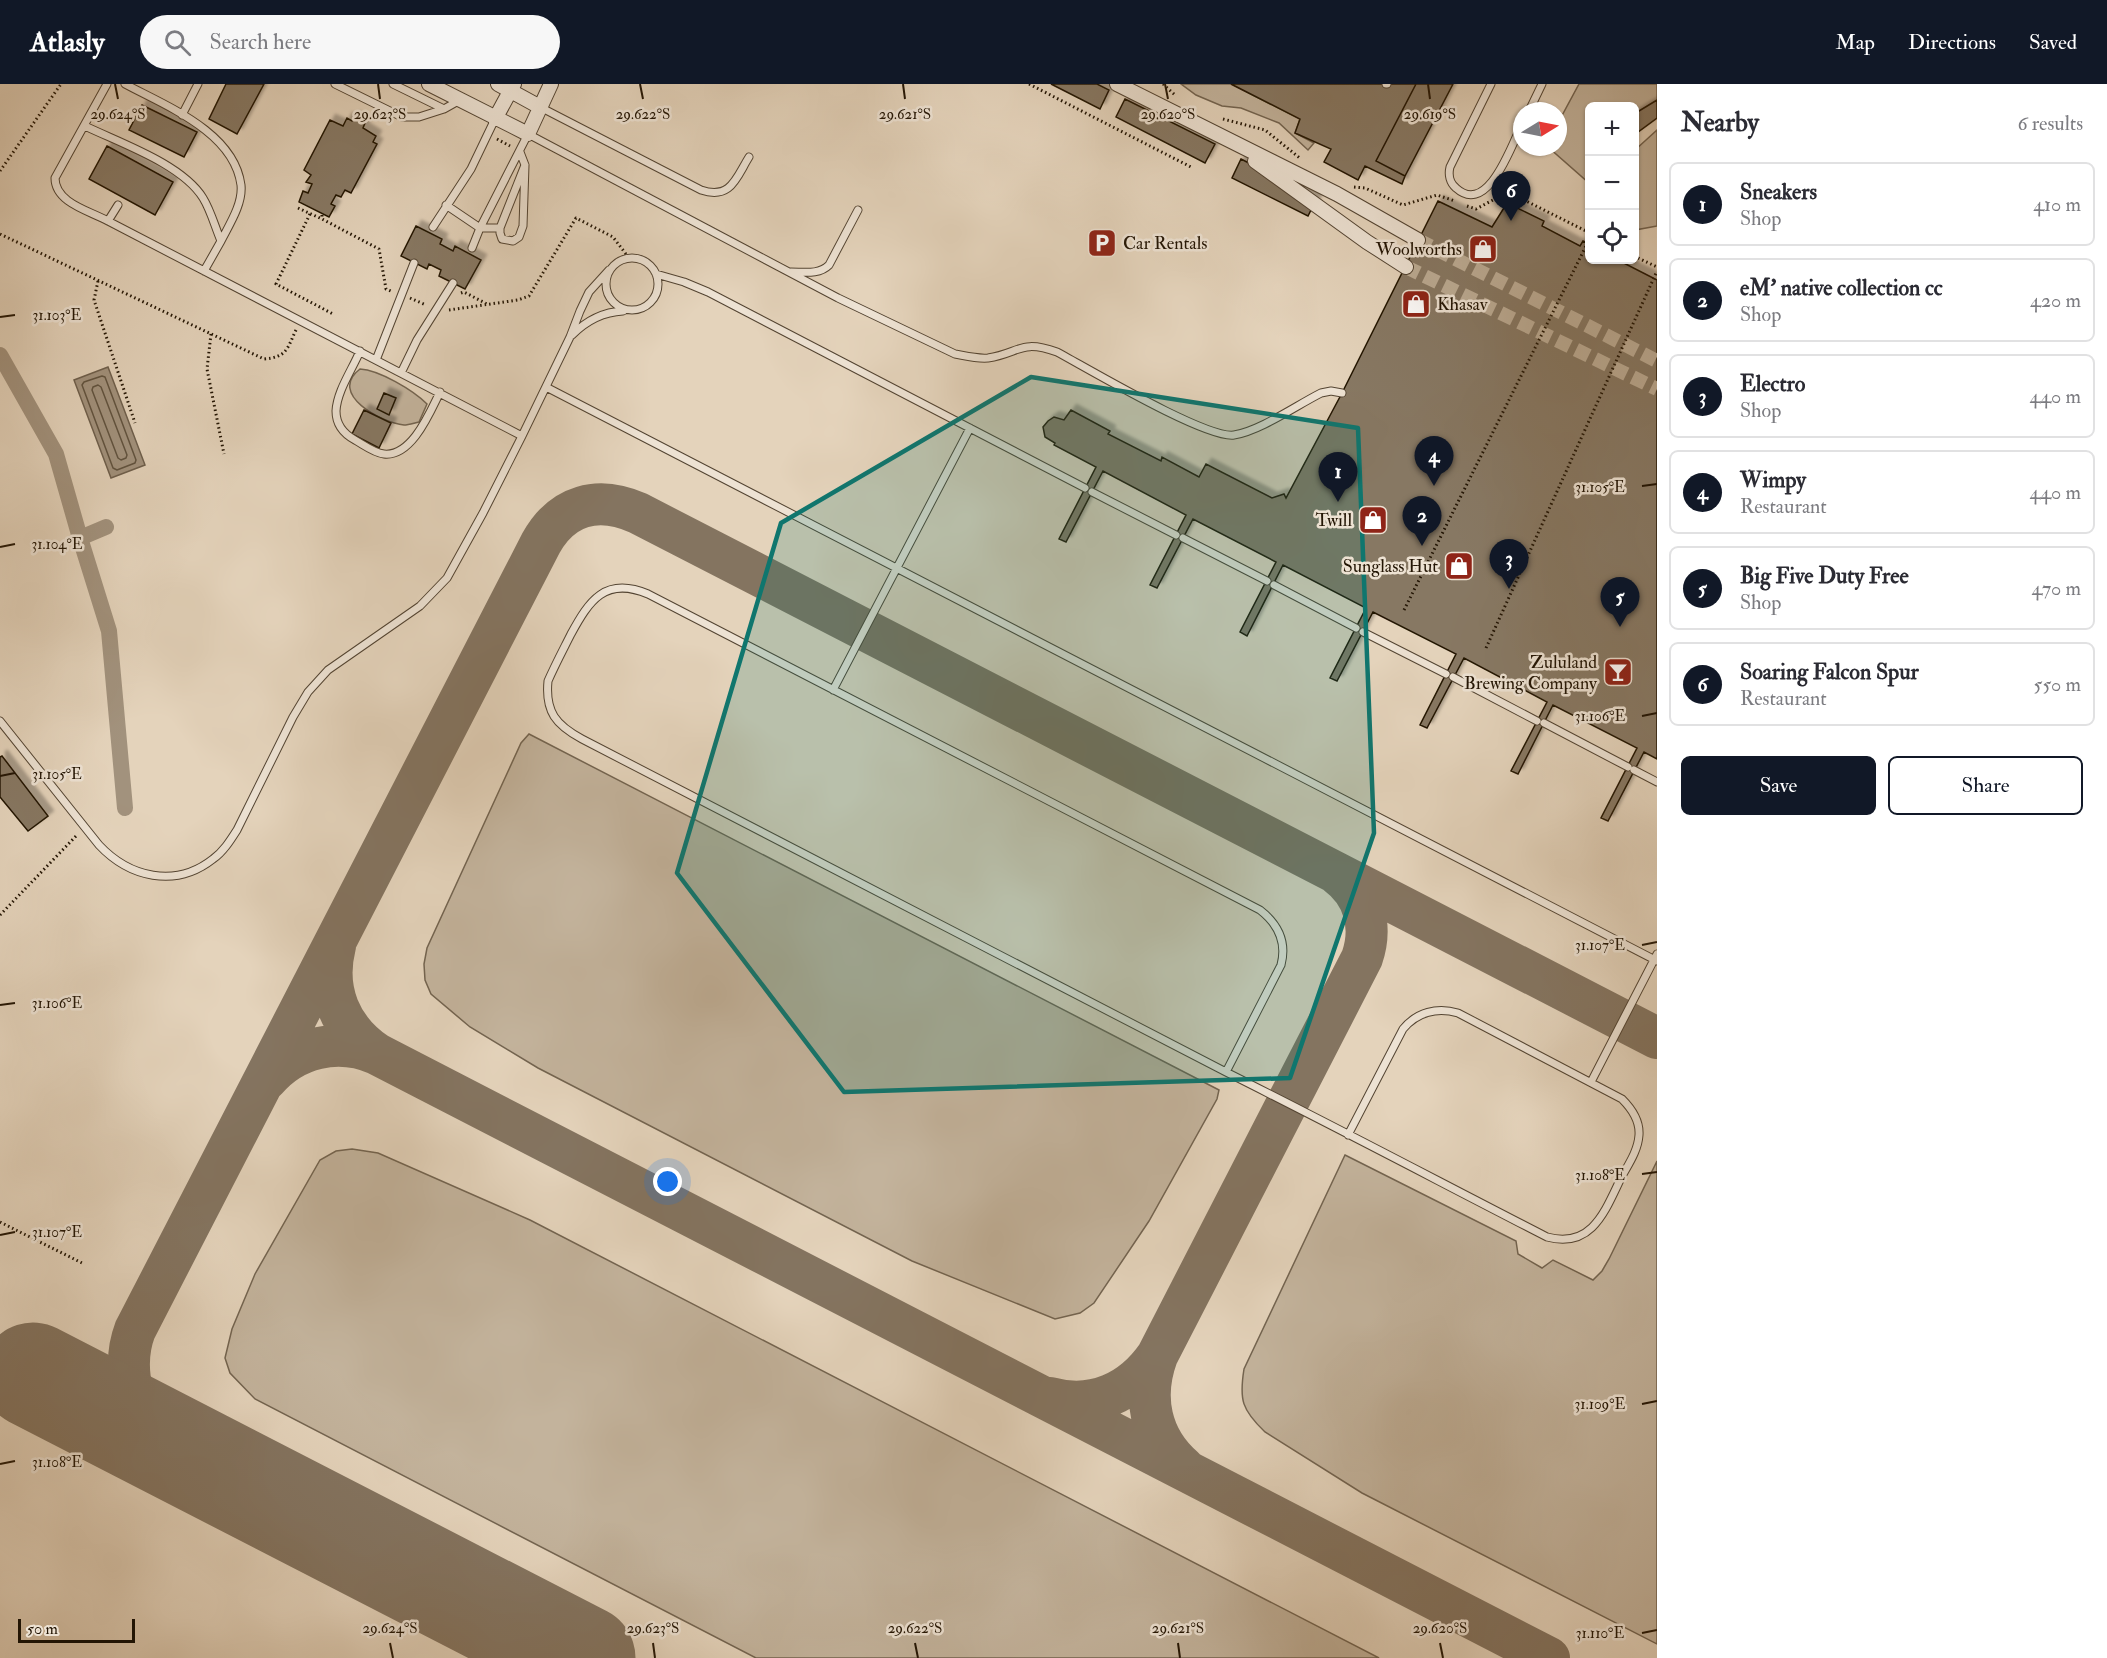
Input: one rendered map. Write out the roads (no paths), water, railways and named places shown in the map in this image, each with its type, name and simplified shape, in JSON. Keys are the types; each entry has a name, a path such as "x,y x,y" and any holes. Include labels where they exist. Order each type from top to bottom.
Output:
{"street":[{"path":"429,84 528,135 551,84"},
{"path":"1117,84 1336,194 1418,240"},
{"path":"495,119 508,86 540,107"},
{"path":"1219,135 1344,226 1406,267"}],"lane":[{"path":"107,84 55,178 55,186 62,197 522,436"},
{"path":"125,84 202,126 224,148 235,164 241,186 237,207 204,271"},
{"path":"182,115 198,84"},
{"path":"335,84 402,117 419,117 444,109 460,100"},
{"path":"393,84 444,109"},
{"path":"1491,84 1450,167 1450,179 1455,188 1470,194 1478,194 1486,190 1497,175 1513,142"},
{"path":"1533,102 1542,84"},
{"path":"540,107 711,194 724,192 731,186 749,157"},
{"path":"433,227 471,169 495,119"},
{"path":"85,126 161,162 192,184 203,198 221,241"},
{"path":"472,248 528,135 838,298 956,354 976,358 989,357 1031,345 1045,348 1057,352 1189,422 1225,435 1235,435 1253,429 1321,393 1331,391 1342,393"},
{"path":"520,152 525,165 523,226 519,237 513,241 502,239 500,228 525,165"},
{"path":"108,221 118,205"},
{"path":"446,205 480,228 500,228"},
{"path":"791,272 818,272 829,265 858,210"},
{"path":"0,721 84,827 111,858 123,866 145,874 178,875 200,867 213,859 227,846 237,831 293,717 308,692 328,670 420,606 447,578 522,436 589,292 615,263 629,258 645,261 656,274 658,285 656,296 648,305 639,310 611,312 591,319 570,337"},
{"path":"376,360 414,262"},
{"path":"609,270 606,278 607,295 612,302 627,310"},
{"path":"656,274 708,292 1657,782"},
{"path":"401,373 417,340 453,283"},
{"path":"360,351 337,401 336,414 339,425 346,435 375,451 385,454 396,452 407,446 425,422 440,392"},
{"path":"546,387 897,570 1656,958 1591,1082"},
{"path":"833,690 970,428"},
{"path":"1226,1072 1283,958 1282,939 1274,922 1260,910 648,594 625,588 615,589 602,594 585,608 548,681 547,695 550,709 556,721 567,731 582,739 1226,1072 1348,1135 1547,1237 1567,1239 1582,1235 1599,1221 1636,1150 1639,1136 1636,1119 1622,1099 1449,1010 1431,1011 1415,1018 1403,1029 1348,1135"}],"water":[{"path":"108,367 145,465 111,478 74,380"}],"waterway":[{"path":"0,355 56,454 80,538"},
{"path":"106,527 80,538 109,631 125,808"}],"tunnel":[{"path":"1418,240 1657,361"},
{"path":"1406,267 1657,389"}],"place":[{"name":"Soaring Falcon Spur","path":"1511,221"},
{"name":"Car Rentals","path":"1102,243"},
{"name":"Woolworths","path":"1483,249"},
{"name":"Khasav","path":"1416,304"},
{"name":"Wimpy","path":"1434,486"},
{"name":"Sneakers","path":"1338,502"},
{"name":"Twill","path":"1373,520"},
{"name":"eM' native collection cc","path":"1422,546"},
{"name":"Sunglass Hut","path":"1459,566"},
{"name":"Electro","path":"1509,589"},
{"name":"Big Five Duty Free","path":"1620,627"},
{"name":"Zululand Brewing Company","path":"1618,672"}]}
